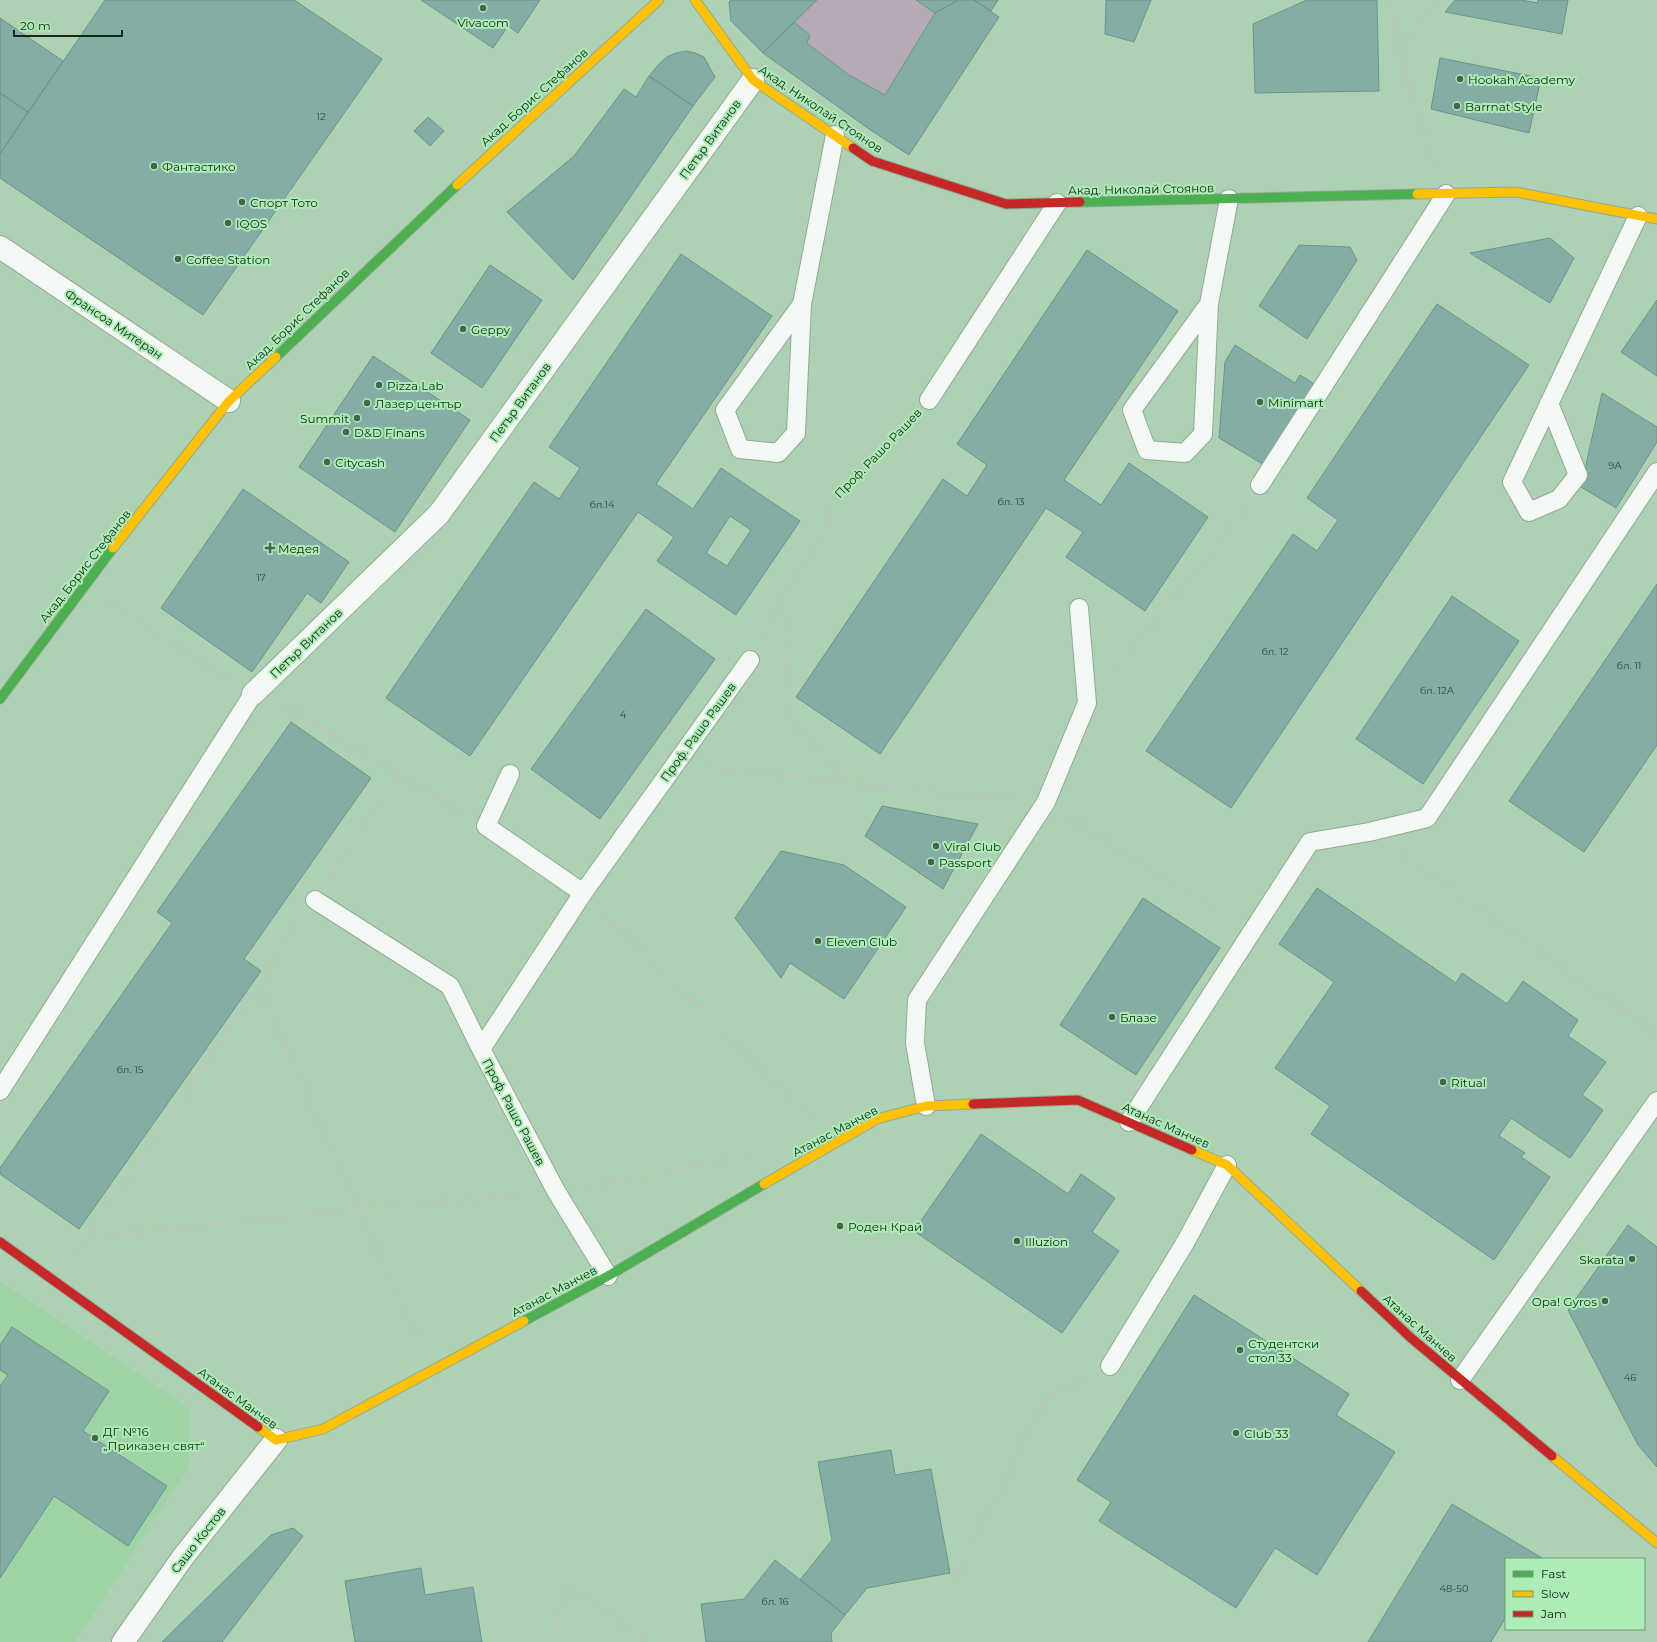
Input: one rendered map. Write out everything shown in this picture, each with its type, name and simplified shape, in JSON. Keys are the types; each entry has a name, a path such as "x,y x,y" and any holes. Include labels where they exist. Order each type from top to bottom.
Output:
{"street":[{"name":"Акад. Борис Стефанов","path":"0,699 84,585 229,401 502,143 659,0"},
{"name":"Акад. Николай Стоянов","path":"695,0 753,80 872,161 1006,204 1516,192 1657,220"},
{"name":"Петър Витанов","path":"253,694 439,514 753,80"},
{"name":"Франсоа Митеран","path":"0,247 229,401"},
{"name":"Атанас Манчев","path":"0,1242 276,1440 323,1429 608,1276 835,1142 877,1119 926,1106 1078,1100 1227,1165 1411,1338 1657,1543"},
{"name":"Сашо Костов","path":"123,1642 183,1557 276,1440"}],"lane":[{"path":"802,304 725,410 740,449 778,453 796,433 802,304 835,135"},
{"path":"1260,485 1446,194"},
{"path":"1209,304 1132,410 1147,450 1185,453 1203,434 1209,304 1229,199"},
{"name":"Проф. Рашо Рашев","path":"929,400 1057,203"},
{"path":"1549,403 1578,474 1559,500 1529,512 1512,482 1549,403 1638,216"},
{"path":"1129,1122 1310,842 1369,832 1427,818 1657,472"},
{"path":"926,1106 915,1043 917,1000 1046,802 1087,703 1079,608"},
{"name":"Проф. Рашо Рашев","path":"608,1276 556,1192 481,1050 583,893 750,660"},
{"path":"0,1091 253,694"},
{"path":"510,774 486,826 583,893"},
{"path":"315,900 450,986 481,1050"},
{"path":"1460,1380 1657,1101"},
{"path":"1110,1366 1184,1243 1227,1165"}],"path":[{"path":"1390,0 1415,113 1446,194"},
{"path":"1400,47 1436,0"},
{"name":"Проф. Рашо Рашев","path":"750,660 775,603 827,527 829,504 929,400"},
{"path":"1087,703 1227,532"},
{"path":"84,585 253,694 286,706 486,826"},
{"path":"775,603 790,624 788,657 782,693 796,726 848,782"},
{"path":"675,764 1046,802 1250,934"},
{"path":"58,1284 399,774"},
{"path":"1369,832 1657,1034"},
{"path":"583,893 835,1142"},
{"path":"256,987 360,1209 431,1371"},
{"path":"88,1238 360,1209 556,1192 750,1157"},
{"path":"954,1577 1044,1399 1110,1366"},
{"path":"560,1642 556,1634 565,1584 647,1642"}],"shaded area":[{"path":"817,0 916,0 935,13 885,95 849,75 807,43 810,35 794,22"},
{"name":"ДГ №16 „Приказен свят“","path":"0,1281 190,1409 189,1467 75,1642 0,1642"}],"building":[{"name":"Фантастико","path":"105,0 294,0 382,59 203,315 0,178 0,154"},
{"path":"421,0 540,0 518,33 508,26 493,48"},
{"path":"731,0 817,0 763,53 731,21 729,2"},
{"path":"916,0 958,0 935,13"},
{"path":"958,0 974,0 999,17 909,155 869,129 763,53 794,22 810,35 807,43 849,75 885,95 935,13"},
{"path":"974,0 998,0 991,11"},
{"path":"1106,0 1151,0 1134,42 1105,34"},
{"path":"1307,0 1377,0 1379,91 1255,93 1253,24"},
{"path":"1455,0 1521,0 1538,3 1538,0 1568,0 1562,34 1445,12"},
{"path":"0,18 63,61 28,112 0,93"},
{"path":"686,51 704,57 715,77 693,106 649,76 667,57"},
{"path":"1440,58 1541,78 1529,133 1431,109"},
{"path":"649,76 693,106 573,280 507,212 574,156 624,89 636,97"},
{"path":"0,93 28,112 0,154"},
{"path":"428,117 444,131 430,146 414,131"},
{"path":"1550,238 1574,258 1550,303 1470,253"},
{"path":"1299,245 1350,247 1357,260 1307,339 1259,306"},
{"path":"1087,250 1178,311 1064,480 1101,505 1129,463 1208,517 1145,611 1066,557 1083,532 1046,508 880,754 796,697 943,479 967,496 987,465 957,444"},
{"path":"681,254 772,316 656,484 693,509 721,468 800,521 736,615 657,561 674,537 638,512 470,756 386,698 534,482 559,499 580,468 549,447","holes":["730,516 751,530 727,566 706,553"]},
{"path":"490,265 542,300 482,388 431,353"},
{"path":"1657,300 1657,376 1621,352"},
{"path":"1437,304 1529,365 1231,808 1146,751 1293,534 1317,551 1338,520 1307,498"},
{"path":"1235,345 1295,383 1300,375 1316,385 1266,466 1219,438 1225,362"},
{"path":"373,356 470,420 395,532 299,467"},
{"path":"1602,393 1657,427 1657,442 1616,508 1581,487"},
{"path":"243,489 349,562 321,603 307,593 252,672 161,608"},
{"path":"1657,584 1657,745 1584,852 1509,801"},
{"path":"1452,596 1519,641 1423,784 1356,739"},
{"path":"646,609 715,659 600,819 531,769"},
{"path":"291,722 371,778 244,959 261,971 79,1229 0,1174 0,1168 172,923 157,912"},
{"name":"Passport","path":"882,806 978,824 943,889 865,836"},
{"name":"Eleven Club","path":"781,851 844,865 906,907 844,999 790,963 781,978 735,918"},
{"name":"Ritual","path":"1317,888 1456,983 1462,973 1507,1004 1523,981 1578,1020 1568,1036 1606,1062 1582,1095 1603,1110 1570,1158 1511,1118 1499,1136 1525,1153 1521,1157 1550,1177 1494,1260 1311,1134 1330,1106 1275,1068 1334,982 1279,944"},
{"path":"1143,898 1220,948 1136,1075 1060,1025"},
{"name":"Illuzion","path":"981,1134 1068,1194 1081,1174 1115,1198 1092,1232 1119,1251 1062,1333 914,1231"},
{"path":"1628,1225 1657,1247 1657,1467 1638,1445 1568,1310"},
{"name":"Club 33","path":"1194,1295 1349,1394 1336,1415 1395,1452 1317,1575 1275,1548 1236,1608 1099,1521 1111,1502 1077,1480"},
{"path":"12,1327 109,1391 83,1431 167,1486 128,1546 54,1496 0,1578 0,1386 8,1375 0,1370 0,1345"},
{"path":"891,1450 895,1475 931,1469 950,1573 867,1588 845,1615 800,1580 832,1540 818,1462"},
{"path":"1452,1504 1542,1558 1505,1558 1505,1619 1491,1642 1368,1642"},
{"path":"293,1528 303,1536 222,1642 162,1642 271,1535"},
{"path":"775,1560 845,1615 831,1633 832,1642 706,1642 701,1604 744,1599"},
{"path":"421,1568 425,1595 473,1587 482,1642 355,1642 345,1581"}],"traffic: fast":[{"path":"276,357 457,185"},
{"path":"1080,202 1417,194"},
{"path":"0,699 113,548"},
{"path":"524,1321 608,1276 764,1184"}],"traffic: slow":[{"path":"457,185 659,0"},
{"path":"695,0 753,80 853,148"},
{"path":"1417,194 1516,192 1657,219"},
{"path":"113,548 229,401 276,357"},
{"path":"764,1184 877,1119 926,1106 973,1104"},
{"path":"1192,1150 1227,1165 1361,1291"},
{"path":"258,1427 276,1440 323,1429 524,1321"},
{"path":"1552,1456 1657,1543"}],"traffic: jam":[{"path":"853,148 872,161 1006,204 1080,202"},
{"path":"973,1104 1078,1100 1192,1150"},
{"path":"0,1242 258,1427"},
{"path":"1361,1291 1411,1338 1552,1456"}],"place":[{"name":"Vivacom","path":"483,8"},
{"name":"Hookah Academy","path":"1460,79"},
{"name":"Barrnat Style","path":"1457,106"},
{"name":"Фантастико","path":"154,166"},
{"name":"Спорт Тото","path":"242,202"},
{"name":"IQOS","path":"228,223"},
{"name":"Coffee Station","path":"178,259"},
{"name":"Geppy","path":"463,329"},
{"name":"Pizza Lab","path":"379,385"},
{"name":"Minimart","path":"1260,402"},
{"name":"Лазер център","path":"367,403"},
{"name":"Summit","path":"357,418"},
{"name":"D&D Finans","path":"346,432"},
{"name":"Citycash","path":"327,462"},
{"name":"Медея","path":"270,548"},
{"name":"Viral Club","path":"936,846"},
{"name":"Passport","path":"931,862"},
{"name":"Eleven Club","path":"818,941"},
{"name":"Блазе","path":"1112,1017"},
{"name":"Ritual","path":"1443,1082"},
{"name":"Роден Край","path":"840,1226"},
{"name":"Illuzion","path":"1017,1241"},
{"name":"Skarata","path":"1632,1259"},
{"name":"Opa! Gyros","path":"1605,1301"},
{"name":"Студентски стол 33","path":"1240,1350"},
{"name":"Club 33","path":"1236,1433"},
{"name":"ДГ №16 „Приказен свят“","path":"95,1438"}]}
